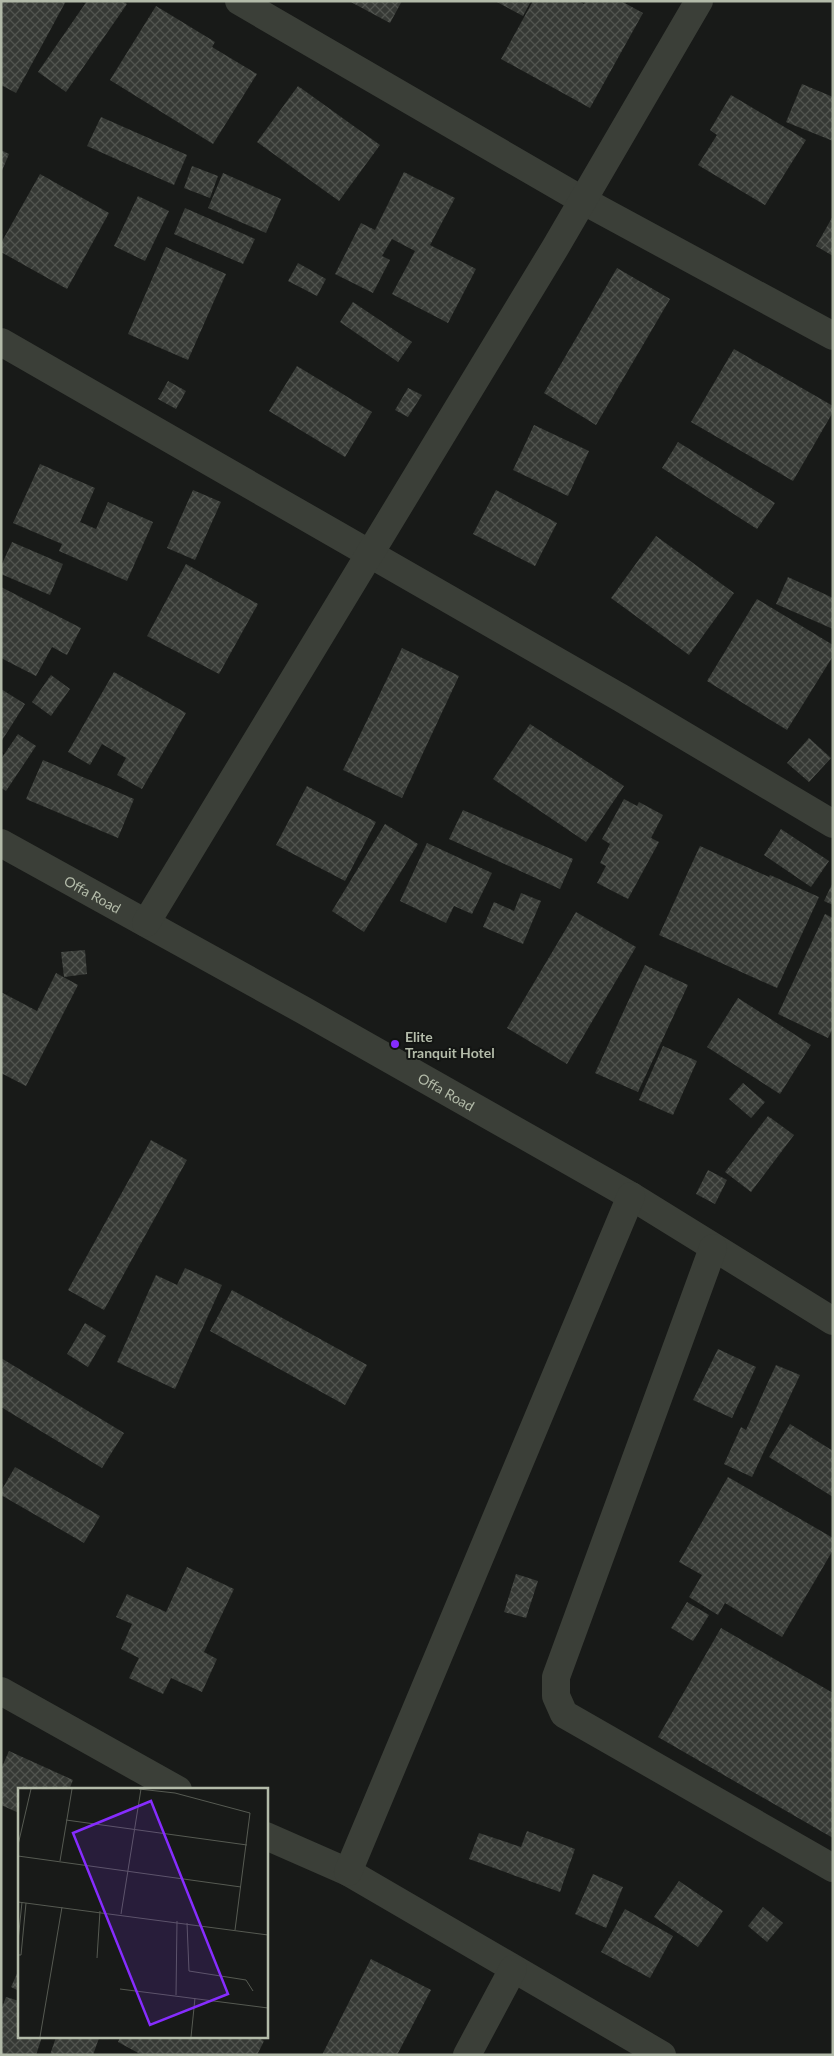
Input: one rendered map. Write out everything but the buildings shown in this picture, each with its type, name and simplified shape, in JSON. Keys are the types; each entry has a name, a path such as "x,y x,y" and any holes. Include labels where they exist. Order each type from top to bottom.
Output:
{"street":[{"path":"239,1 582,200 833,336"},
{"path":"146,923 371,553 582,200 698,1"},
{"path":"1,342 371,553 833,824"},
{"name":"Offa Road","path":"1,843 630,1196 833,1321"},
{"path":"348,1872 630,1196"},
{"path":"713,1248 556,1677 556,1696 564,1714 833,1868"},
{"path":"1,1692 174,1788"},
{"path":"268,1837 348,1872 662,2055"},
{"path":"467,2055 513,1969"}],"place":[{"name":"Elite Tranquit Hotel","path":"395,1044"}]}
